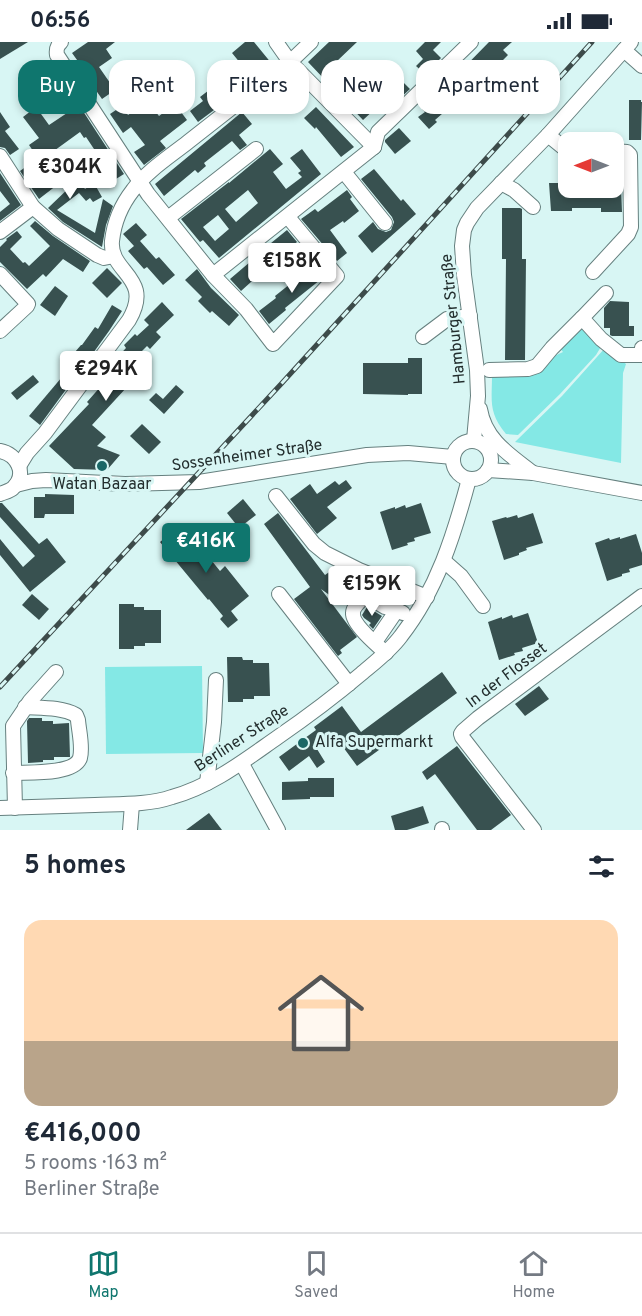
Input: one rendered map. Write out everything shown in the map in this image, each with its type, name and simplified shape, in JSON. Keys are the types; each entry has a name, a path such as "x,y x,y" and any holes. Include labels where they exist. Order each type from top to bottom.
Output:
{"street":[{"path":"61,42 57,46 57,55 139,183 213,275 246,309 273,344 337,276 288,217"},
{"path":"276,42 289,60"},
{"path":"292,60 311,42"},
{"path":"213,275 374,147 378,132 471,42"},
{"path":"627,46 642,66"},
{"name":"Hamburger Straße","path":"474,440 478,396 477,370 464,268 462,246 464,230 477,208 548,135 627,46"},
{"path":"309,81 374,147"},
{"path":"1,493 16,485 20,467 27,453 54,421 135,310 134,283 114,256 112,243 125,201 153,170 224,114"},
{"path":"548,135 558,143"},
{"path":"168,218 256,149"},
{"path":"593,272 628,234 631,227 630,155 624,152"},
{"path":"0,156 33,207 58,229 97,255 104,258 114,256"},
{"path":"344,172 384,224"},
{"path":"501,183 514,190 533,207"},
{"path":"0,232 33,207"},
{"path":"0,274 28,304 0,332"},
{"path":"489,370 528,369 537,366 606,293"},
{"path":"423,336 447,320 470,316"},
{"path":"582,318 601,339 621,355 641,351"},
{"path":"478,396 481,417 489,434 503,449 533,473"},
{"path":"474,440 486,446 490,464 478,478 469,479 459,475 456,471 453,457 458,446 474,440"},
{"path":"3,452 35,443"},
{"path":"3,452 13,456 20,467"},
{"name":"Sossenheimer Straße","path":"16,485 46,480 126,484 205,482 367,455 408,453 453,457"},
{"path":"490,464 642,493"},
{"name":"Sossenheimer Straße","path":"20,467 46,480"},
{"name":"Berliner Straße","path":"0,808 132,804 170,798 207,783 242,764 349,684 386,653 401,636 427,597 444,561 469,479"},
{"path":"276,495 314,543 325,553 359,570 427,597"},
{"path":"444,561 461,576 483,606"},
{"path":"279,594 349,684"},
{"name":"In der Flosset","path":"534,830 461,734 478,718 642,596"},
{"path":"386,653 365,632 353,615 358,604 364,597 368,597 384,607 397,610 413,619"},
{"path":"375,642 397,610"},
{"path":"15,808 12,726 25,707 56,672"},
{"path":"207,783 216,680"},
{"path":"13,773 67,769 79,762 81,756 76,715 57,710 25,707"},
{"path":"242,764 278,830"},
{"path":"130,830 132,804"}],"shaded area":[{"path":"578,327 583,328 602,345 596,355 518,435 506,434 494,413 492,375 563,352 559,347"},
{"path":"605,348 626,364 623,373 621,463 515,442 562,396"},
{"path":"202,666 203,753 106,754 105,667"}],"building":[{"path":"0,42 28,42 0,59"},
{"path":"88,42 115,42 106,49 112,58 99,67 109,81 109,94 102,99 97,92 97,60 77,60 72,53"},
{"path":"245,42 254,42 269,60 238,60 232,53"},
{"path":"329,42 357,42 338,60 321,60 321,76 309,61"},
{"path":"425,42 441,42 433,50 441,58 439,60 422,60 416,51"},
{"path":"489,42 512,42 503,50 508,55 503,60 471,60"},
{"path":"404,83 410,89 404,95"},
{"path":"207,92 209,114 198,122 192,114 195,114 195,107 203,101 200,97"},
{"path":"629,100 641,100 642,102 641,140 629,140"},
{"path":"316,107 354,147 341,157 316,127 315,129 304,118"},
{"path":"0,112 10,127 5,131 19,149 10,155 5,148 0,147"},
{"path":"27,114 41,114 49,125 66,114 85,114 124,174 111,182 98,164 102,161 80,132 40,161 29,145 39,138 23,117"},
{"path":"110,114 182,114 187,120 160,141 166,148 144,165 134,152 145,145 131,127 123,133"},
{"path":"240,114 244,114 252,124 239,135 247,145 240,150 232,141 204,163 206,166 198,173 195,170 164,196 155,184"},
{"path":"357,114 370,114 363,120"},
{"path":"422,114 442,114 429,129 418,117"},
{"path":"399,128 411,141 395,154 385,140"},
{"path":"270,149 283,164 273,172 286,189 302,177 298,173 301,171 290,158 302,149 321,174 219,258 203,240 200,242 181,219","holes":["248,190 258,203 236,222 225,209","218,215 229,229 215,241 203,227"]},
{"path":"31,163 45,183 68,166 85,189 94,183 102,197 93,202 90,198 86,201 79,193 57,210 95,233 103,199 113,206 106,225 102,247 63,222 48,208 72,185 66,178 39,199 20,171"},
{"path":"374,169 401,201 403,199 416,214 372,253 358,236 373,222 378,229 386,232 391,230 394,222 361,179"},
{"path":"0,173 21,205 0,221 0,212 10,204 0,191"},
{"path":"549,183 558,183 558,198 621,198 622,212 601,212 601,208 551,211"},
{"path":"347,190 352,197 350,199 359,211 344,223 343,221 330,230 347,253 337,261 301,219 315,209 318,212"},
{"path":"502,208 522,209 522,259 526,259 525,360 505,360 506,259 502,259"},
{"path":"35,221 90,261 83,272 63,259 46,277 43,274 27,289 0,262 0,247 17,231 22,237 10,249 29,266 50,246 30,226"},
{"path":"136,223 147,235 140,241 175,275 163,285 128,251 134,246 123,234"},
{"path":"287,230 297,242 241,291 230,279"},
{"path":"315,264 325,276 269,324 259,311"},
{"path":"107,268 122,283 107,298 92,283"},
{"path":"197,269 211,288 239,315 229,326 212,311 210,313 198,301 202,297 185,280"},
{"path":"55,286 68,296 55,316 40,305"},
{"path":"610,301 629,302 629,326 634,326 634,336 612,336 610,328 604,328 604,308"},
{"path":"162,302 174,315 156,332 161,337 150,349 147,346 130,363 135,368 132,371 138,375 92,425 106,437 97,446 120,455 107,470 74,469 49,446 89,404 87,402 102,385 96,380 126,348 124,345 149,325 144,320"},
{"path":"112,305 122,311 83,367 76,361 79,357 75,352 95,327 98,329"},
{"path":"408,358 422,358 422,394 363,394 363,363 408,363"},
{"path":"33,375 39,382 17,400 11,393"},
{"path":"62,377 70,384 40,425 29,416"},
{"path":"176,385 184,392 164,414 149,400 156,393 163,399"},
{"path":"142,424 161,442 149,454 130,436"},
{"path":"346,480 352,488 327,507 337,518 317,534 290,499 310,484 317,494 335,481 339,485"},
{"path":"45,494 74,495 74,514 45,514 44,518 34,518 34,497 45,497"},
{"path":"243,499 256,515 239,528 227,513"},
{"path":"0,503 39,544 47,538 66,562 30,592 0,555 0,539 23,567 35,556 0,517"},
{"path":"421,503 431,533 414,538 415,541 407,543 408,545 392,550 380,512"},
{"path":"278,513 325,575 335,568 356,592 342,604 321,589 357,637 340,650 342,653 338,656 294,599 310,587 264,524"},
{"path":"533,513 543,543 526,548 527,550 519,555 504,560 492,521 517,515 518,518"},
{"path":"182,524 220,571 225,566 249,596 231,611 238,620 228,628 220,619 223,616 160,542"},
{"path":"636,534 642,553 642,565 607,581 595,543 609,538 610,540 620,537 620,539"},
{"path":"32,594 49,609 39,620 22,605"},
{"path":"119,604 134,604 134,607 144,607 144,610 161,610 161,643 145,643 145,646 134,646 134,649 119,649"},
{"path":"367,607 382,616 373,629 369,625 371,623 362,615"},
{"path":"528,613 538,643 522,648 523,651 514,653 515,655 499,660 488,622 502,617 502,619 512,615 513,618"},
{"path":"227,657 242,657 243,660 253,660 253,663 269,663 270,696 254,696 254,699 243,699 243,702 228,702"},
{"path":"442,672 457,693 357,766 335,736 317,749 325,762 317,768 309,756 289,771 279,757 316,730 314,727 342,706 361,732"},
{"path":"539,686 549,699 525,716 515,704"},
{"path":"29,718 42,718 42,721 53,721 53,724 69,723 70,757 54,757 54,760 28,763 27,721"},
{"path":"457,746 511,815 491,830 477,830 435,774 427,780 422,772"},
{"path":"308,778 334,778 334,797 282,800 282,782 308,781"},
{"path":"423,806 429,823 407,830 395,830 391,816"},
{"path":"209,813 222,830 186,830"}],"railway":[{"path":"0,687 282,383 592,42"}],"place":[{"name":"Watan Bazaar","path":"102,466"},
{"name":"Alfa Supermarkt","path":"303,743"}]}
